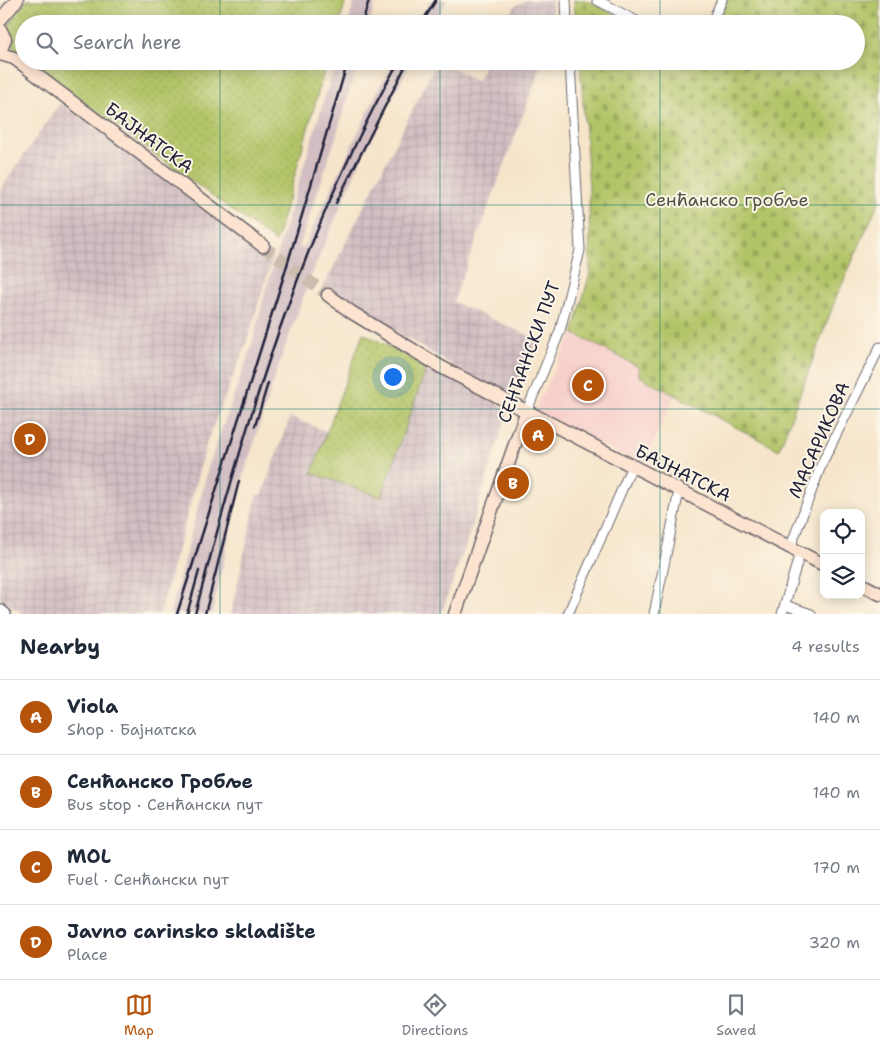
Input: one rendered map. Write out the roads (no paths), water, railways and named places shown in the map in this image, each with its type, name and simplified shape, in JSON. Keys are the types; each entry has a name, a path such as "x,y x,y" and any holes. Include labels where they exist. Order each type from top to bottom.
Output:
{"main road":[{"path":"2,42 3,17 17,0"},
{"name":"БАЈНАТСКА","path":"2,42 15,59"},
{"name":"БАЈНАТСКА","path":"30,70 264,246"},
{"name":"БАЈНАТСКА","path":"328,295 350,312 441,367 526,413 820,563"},
{"name":"СЕНЋАНСКИ ПУТ","path":"455,614 526,413"}],"street":[{"path":"566,0 567,15"},
{"path":"597,0 625,15"},
{"path":"715,15 722,0"},
{"name":"СЕНЋАНСКИ ПУТ","path":"526,413 560,331 580,250 570,70"},
{"name":"МАСАРИКОВА","path":"782,614 795,550 822,463 880,347"},
{"path":"568,614 632,466"},
{"path":"654,614 679,491"},
{"path":"785,605 811,614"},
{"path":"0,610 5,614"}],"tunnel":[{"path":"263,246 328,295"}],"railway":[{"path":"365,15 369,0"},
{"path":"427,15 436,0"},
{"path":"177,614 285,272 345,70"},
{"path":"195,614 234,471 279,331 333,194 364,127 394,70"},
{"path":"336,203 403,70"},
{"path":"255,426 268,383"},
{"path":"205,614 239,481"},
{"path":"187,614 199,571"}],"place":[{"name":"MOL","path":"588,385"},
{"name":"Viola","path":"538,435"},
{"name":"Javno carinsko skladište","path":"30,439"},
{"name":"Сенћанско Гробље","path":"513,483"}],"park label":[{"name":"Сенћанско гробље","path":"727,200"}]}
